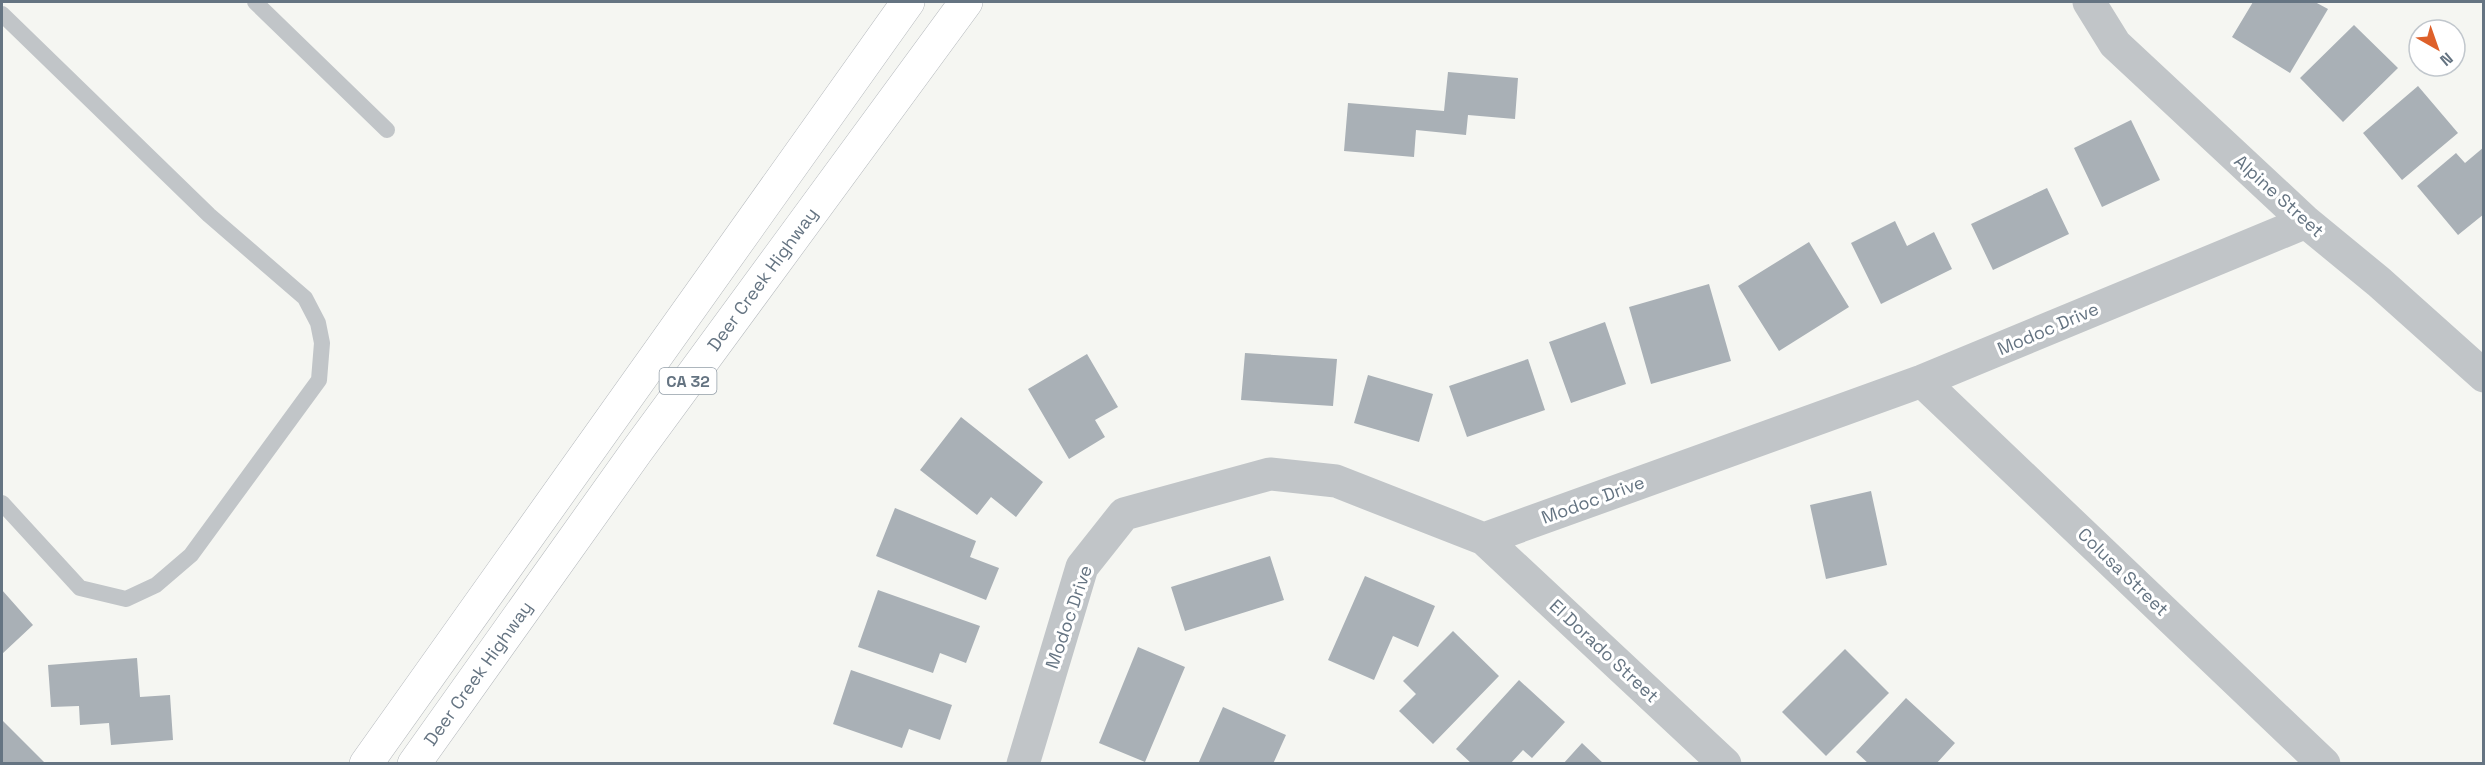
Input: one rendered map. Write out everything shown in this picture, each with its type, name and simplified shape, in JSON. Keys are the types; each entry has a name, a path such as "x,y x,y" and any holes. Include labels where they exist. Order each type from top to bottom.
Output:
{"main road":[{"name":"CA 32","path":"366,764 908,2"},
{"name":"Deer Creek Highway","path":"414,764 636,452 966,2"}],"street":[{"name":"Alpine Street","path":"2090,2 2115,44 2306,222 2379,282 2484,376"},
{"name":"Modoc Drive","path":"1023,764 1082,567 1124,514 1270,474 1336,481 1484,539 1922,381 2306,222"},
{"name":"Colusa Street","path":"1922,381 2324,764"},
{"name":"El Dorado Street","path":"1484,539 1725,764"}],"lane":[{"path":"255,2 387,130"},
{"path":"2,14 209,215 305,298 318,323 322,343 318,380 191,555 156,585 126,599 80,588 2,502"}],"building":[{"path":"2253,2 2315,2 2328,9 2290,73 2232,37"},
{"path":"2354,25 2398,68 2343,122 2300,78"},
{"path":"1448,72 1518,78 1515,119 1468,115 1466,135 1416,130 1414,157 1344,151 1348,103 1444,111"},
{"path":"2418,86 2458,133 2402,180 2363,133"},
{"path":"2131,120 2160,180 2102,207 2074,148"},
{"path":"2484,147 2484,214 2458,235 2417,186 2456,153 2465,163"},
{"path":"2047,188 2069,234 1993,270 1971,224"},
{"path":"1895,221 1907,246 1934,232 1952,269 1881,304 1851,243"},
{"path":"1809,242 1849,307 1779,351 1738,286"},
{"path":"1709,284 1731,361 1651,384 1629,307"},
{"path":"1605,322 1626,384 1571,403 1549,342"},
{"path":"1245,353 1337,359 1333,406 1241,400"},
{"path":"1087,354 1118,407 1095,420 1105,437 1069,459 1028,389"},
{"path":"1528,359 1545,410 1467,437 1449,386"},
{"path":"1368,375 1433,394 1419,442 1354,423"},
{"path":"961,417 1043,482 1016,517 991,497 977,515 920,470"},
{"path":"1871,491 1887,565 1826,579 1810,505"},
{"path":"895,508 976,541 970,557 999,568 986,600 876,556"},
{"path":"1270,556 1284,600 1185,631 1171,587"},
{"path":"1365,576 1435,606 1418,647 1393,636 1374,680 1328,660"},
{"path":"2,590 33,625 2,654"},
{"path":"878,590 980,626 966,663 940,653 933,673 858,647"},
{"path":"1453,631 1499,676 1433,744 1399,711 1416,694 1403,681"},
{"path":"1138,647 1185,667 1145,762 1099,743"},
{"path":"1845,649 1889,693 1826,756 1782,712"},
{"path":"137,658 140,697 170,695 173,740 111,745 109,723 80,725 79,706 51,707 48,665"},
{"path":"851,670 952,705 940,740 909,729 902,748 833,724"},
{"path":"1519,680 1565,722 1532,758 1523,750 1510,764 1472,764 1456,749"},
{"path":"1906,698 1955,743 1936,764 1869,764 1856,752"},
{"path":"1223,707 1286,735 1273,764 1198,764"},
{"path":"2,720 46,764 2,764"},
{"path":"1582,743 1604,764 1563,764"}]}
